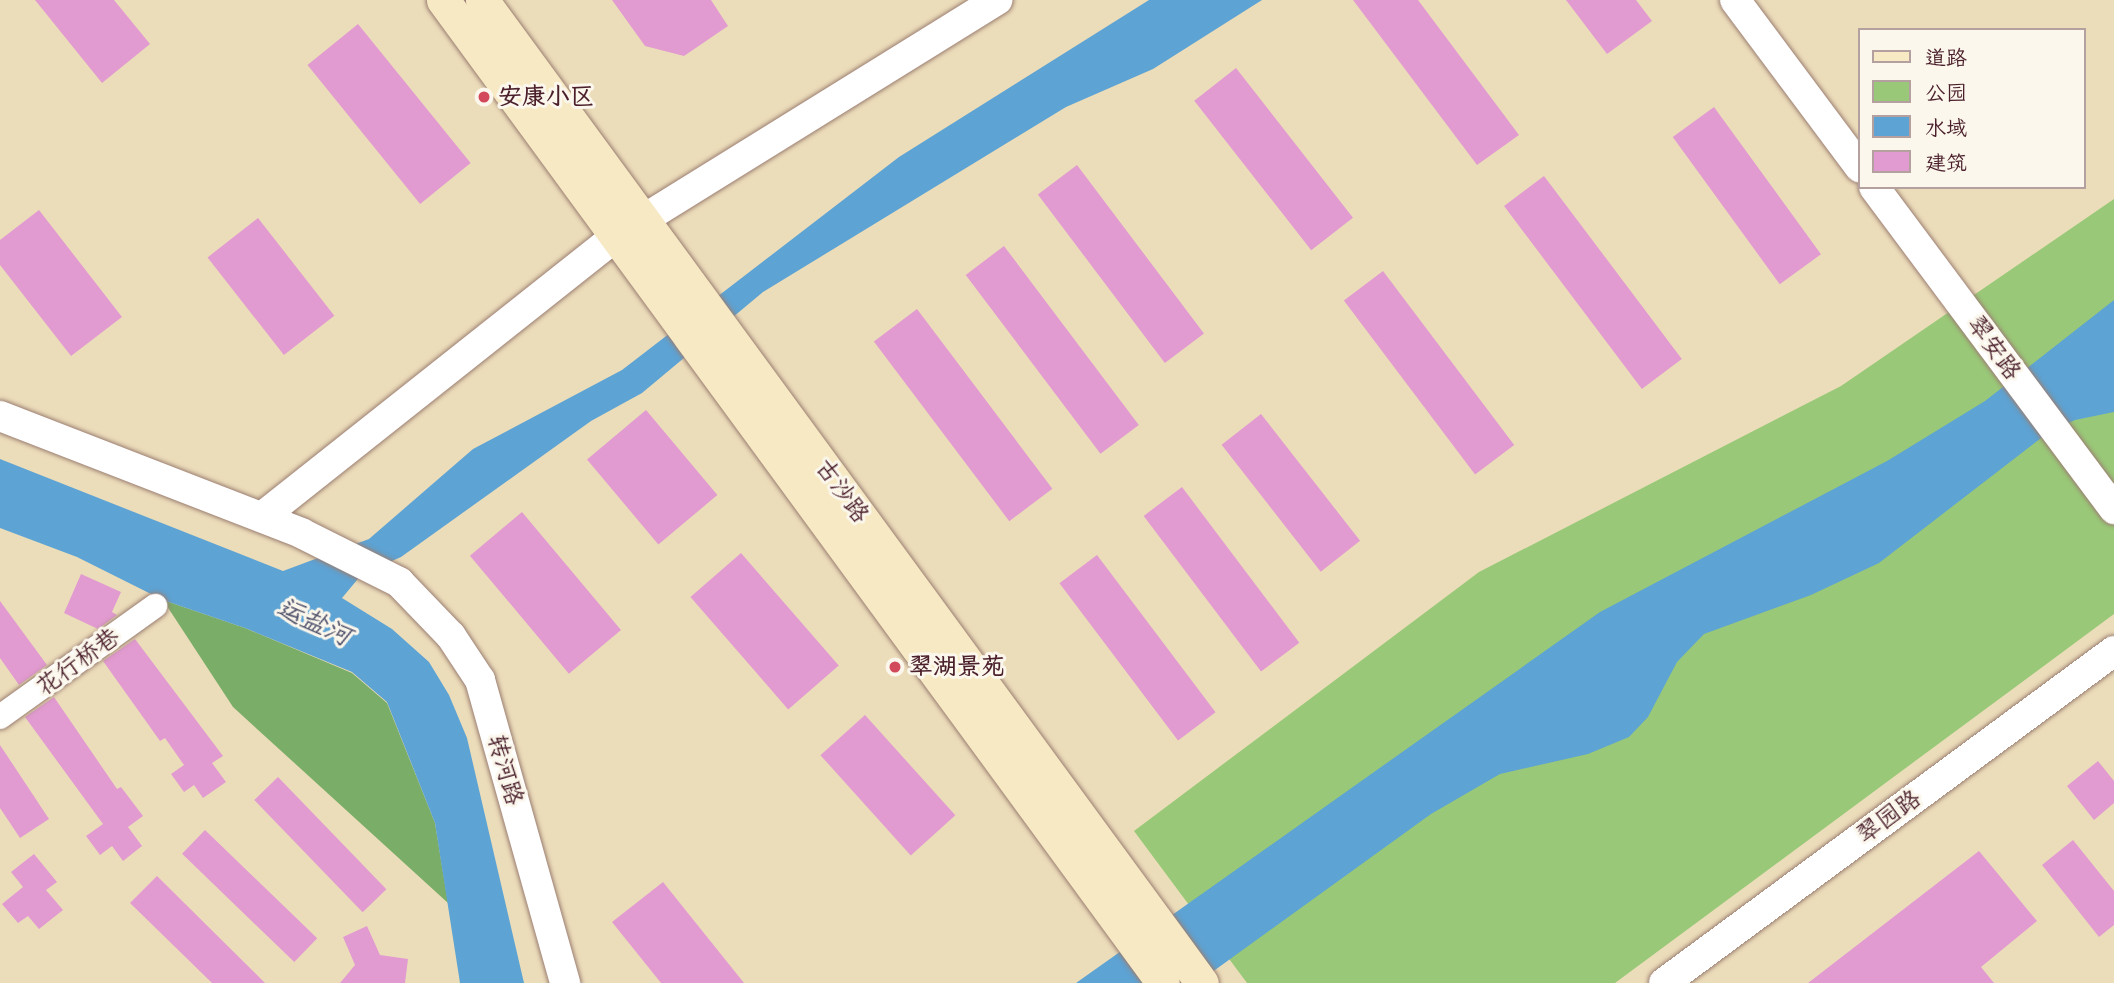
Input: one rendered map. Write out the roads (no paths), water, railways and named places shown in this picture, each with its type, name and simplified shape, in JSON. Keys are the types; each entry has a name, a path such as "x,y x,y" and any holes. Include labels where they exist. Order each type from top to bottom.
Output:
{"main road":[{"name":"古沙路","path":"443,0 664,304 730,364 1126,904 1202,983"},
{"name":"古沙路","path":"482,0 696,288 730,364"},
{"name":"古沙路","path":"1126,904 1163,983"}],"street":[{"path":"0,416 262,517 615,237 997,0"},
{"path":"1735,0 1858,165"},
{"name":"翠安路","path":"1875,189 2114,509"},
{"name":"转河路","path":"262,517 301,533 399,582 451,636 480,680 565,983"},
{"name":"花行桥巷","path":"0,717 155,606"},
{"name":"翠园路","path":"1664,983 2114,651"}],"water":[{"name":"运盐河","path":"1149,0 1262,0 1153,69 1066,107 763,292 642,393 591,421 401,557 362,574 342,598 392,629 429,662 449,695 467,738 524,983 460,983 435,823 387,702 352,672 245,628 163,600 77,557 0,528 0,459 283,571 369,539 473,449 622,370 899,157"},
{"path":"2114,300 2114,412 2075,420 2049,432 1879,563 1811,595 1704,634 1677,662 1648,717 1629,737 1588,754 1500,774 1431,814 1197,983 1076,983 1600,612 1887,461 1985,401"}],"place":[{"name":"安康小区","path":"484,97"},
{"name":"翠湖景苑","path":"895,667"}]}
